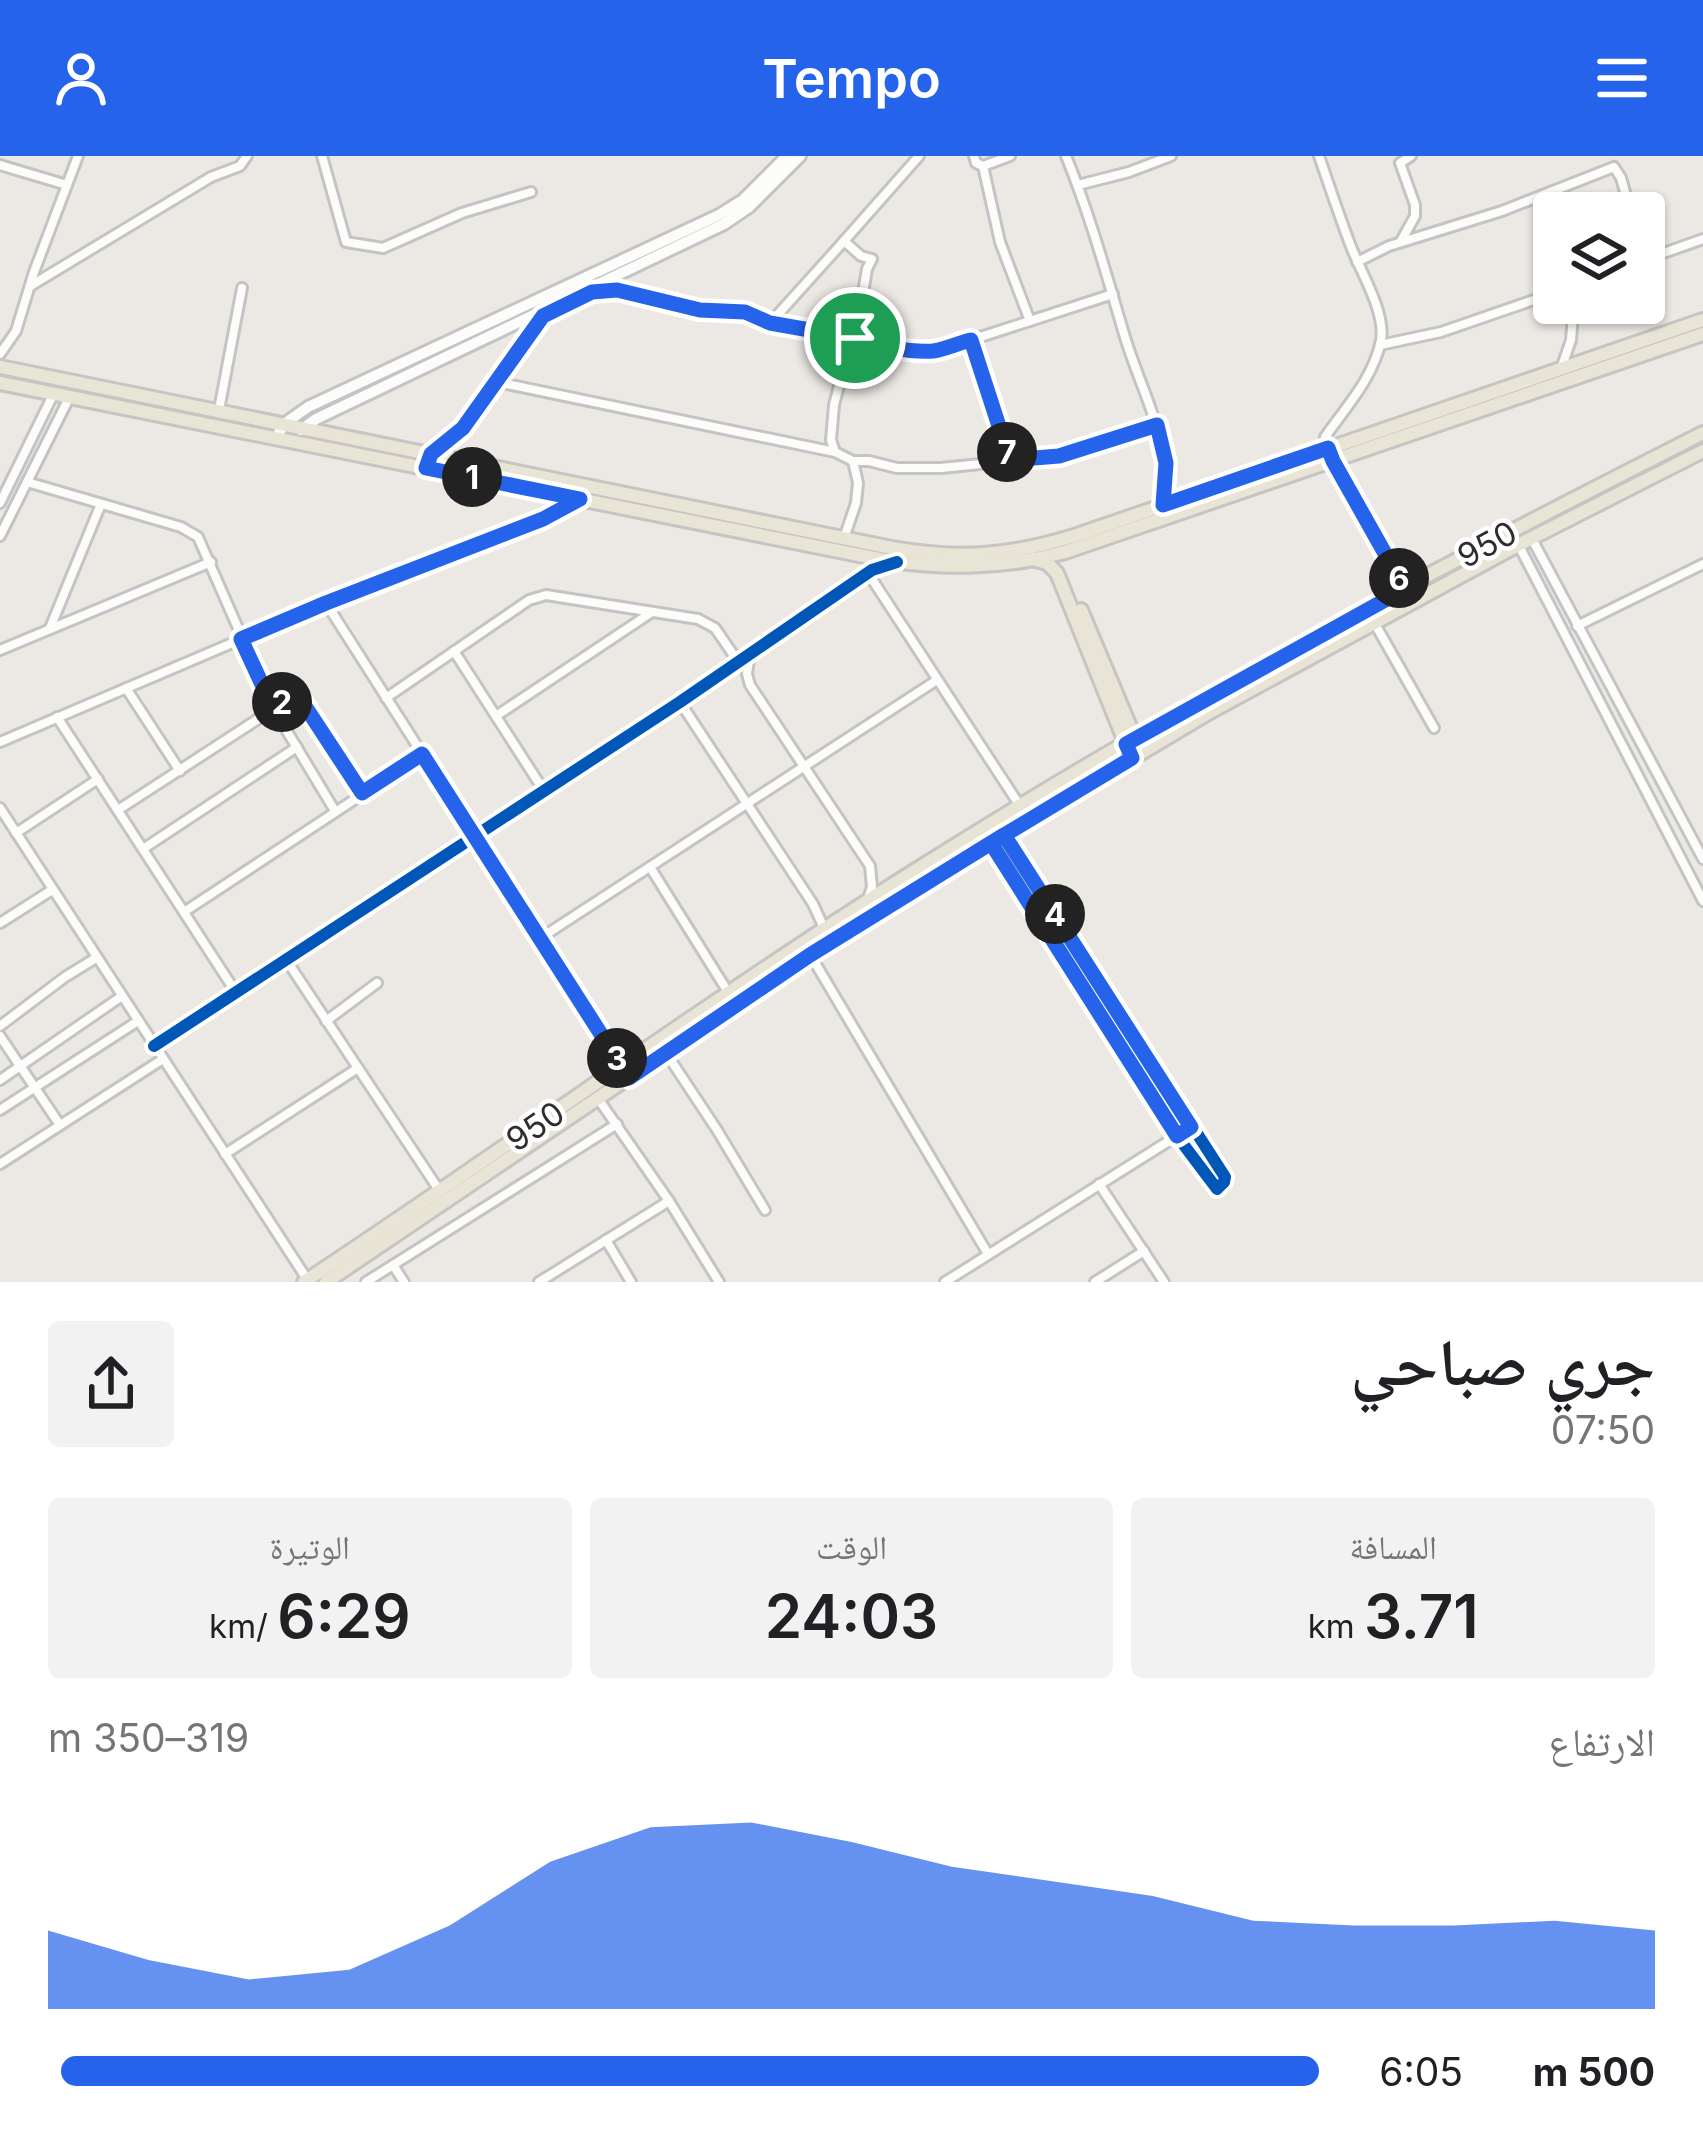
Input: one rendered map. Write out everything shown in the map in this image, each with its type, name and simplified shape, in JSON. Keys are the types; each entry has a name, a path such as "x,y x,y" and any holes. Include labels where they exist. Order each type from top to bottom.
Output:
{"main road":[{"path":"1035,560 1703,320"},
{"path":"0,383 291,442 429,461 961,561 1038,547 1703,334"},
{"path":"0,367 302,428 580,499 897,562 1047,563 1057,573 1131,741"},
{"name":"950","path":"316,1280 440,1191 626,1072 728,992 1020,807 1516,528 1703,433"},
{"name":"950","path":"316,1280 599,1100 626,1072 666,1053 810,955 1208,713 1703,451"},
{"path":"1070,550 1066,575 1137,756"}],"street":[{"path":"0,354 16,331 78,156"},
{"path":"32,285 211,177 240,166 247,156"},
{"path":"322,156 346,242 382,248 462,213 532,192"},
{"path":"275,438 284,424 308,407 719,215 743,200 787,156"},
{"path":"291,442 302,428 430,363 724,224 749,207 800,156"},
{"path":"770,323 920,156"},
{"path":"974,156 982,166 1010,156"},
{"path":"1066,156 1157,425 1166,463 1163,505"},
{"path":"1078,185 1171,156"},
{"path":"1319,156 1382,330 1359,392 1325,436 1412,602"},
{"path":"1400,243 1415,216 1400,163 1411,156"},
{"path":"1610,156 1625,192"},
{"path":"0,165 67,185"},
{"path":"982,166 1000,242 1030,321"},
{"path":"1357,262 1614,166"},
{"path":"1665,253 1703,239"},
{"path":"836,452 831,440 834,405 847,355 866,317 863,293 872,259 844,241"},
{"path":"219,412 242,288"},
{"path":"429,461 463,428 543,316 592,292 617,290 700,310 745,312 770,323 921,351 937,351 1113,295"},
{"path":"1380,345 1441,332 1533,300"},
{"path":"1561,369 1572,324"},
{"path":"971,340 1010,460"},
{"path":"497,382 836,452 853,461 919,468 1059,456 1157,425"},
{"path":"0,502 54,394"},
{"path":"0,536 69,397"},
{"path":"844,538 856,503 853,461"},
{"path":"27,482 190,530 202,541 273,708 335,812"},
{"path":"0,742 326,603 543,519 580,499"},
{"path":"50,630 101,504"},
{"path":"1532,539 1703,859"},
{"path":"1518,545 1703,902"},
{"path":"855,554 1020,807"},
{"path":"0,650 211,562"},
{"path":"154,1046 740,663 866,575 897,562"},
{"path":"1577,626 1703,564"},
{"path":"386,698 540,596 698,619 710,624 740,663"},
{"path":"326,603 626,1072"},
{"path":"496,716 654,611"},
{"path":"1374,623 1434,728"},
{"path":"454,651 544,791"},
{"path":"752,655 747,669 750,685 870,866 868,901"},
{"path":"539,939 937,680"},
{"path":"126,688 180,771"},
{"path":"118,810 289,698 301,700 362,793"},
{"path":"680,702 825,929"},
{"path":"57,717 238,994"},
{"path":"143,849 297,747"},
{"path":"184,912 422,754"},
{"path":"16,832 98,779"},
{"path":"0,808 225,1154 316,1280"},
{"path":"1691,835 1703,829"},
{"path":"991,843 1177,1136 1217,1189 1225,1178 1004,835"},
{"path":"650,867 728,992"},
{"path":"0,923 52,890"},
{"path":"810,955 988,1254"},
{"path":"0,1026 97,958"},
{"path":"287,961 440,1191"},
{"path":"326,1021 377,983"},
{"path":"0,1080 122,996"},
{"path":"0,1110 138,1021"},
{"path":"0,1036 61,1125"},
{"path":"666,1053 765,1210"},
{"path":"0,1164 163,1059"},
{"path":"225,1154 358,1068"},
{"path":"599,1100 719,1282"},
{"path":"366,1282 617,1124"},
{"path":"945,1282 1191,1127"},
{"path":"1099,1184 1164,1282"},
{"path":"539,1282 669,1201"},
{"path":"606,1240 632,1282"},
{"path":"1095,1282 1144,1251"},
{"path":"393,1265 404,1282"}],"cycle path":[{"path":"426,468 431,454 463,427 543,316 592,292 617,289 700,310 745,312 770,323 921,351 971,340 1010,460"},
{"path":"154,1046 680,702 872,570 897,562"},
{"path":"991,843 1177,1136 1217,1189 1225,1177 1005,835"}],"route":[{"path":"855,338 770,323 745,312 700,310 617,290 592,292 543,316 463,428 431,454 426,468 580,499 543,519 241,639 273,708 289,698 301,700 362,793 422,754 629,1078 810,955 991,843 1004,835 1191,1127 1177,1136 991,843 1132,758 1126,744 1405,589 1328,448 1163,505 1166,463 1157,425 1059,456 1010,460 971,340 921,351 855,338"}]}
